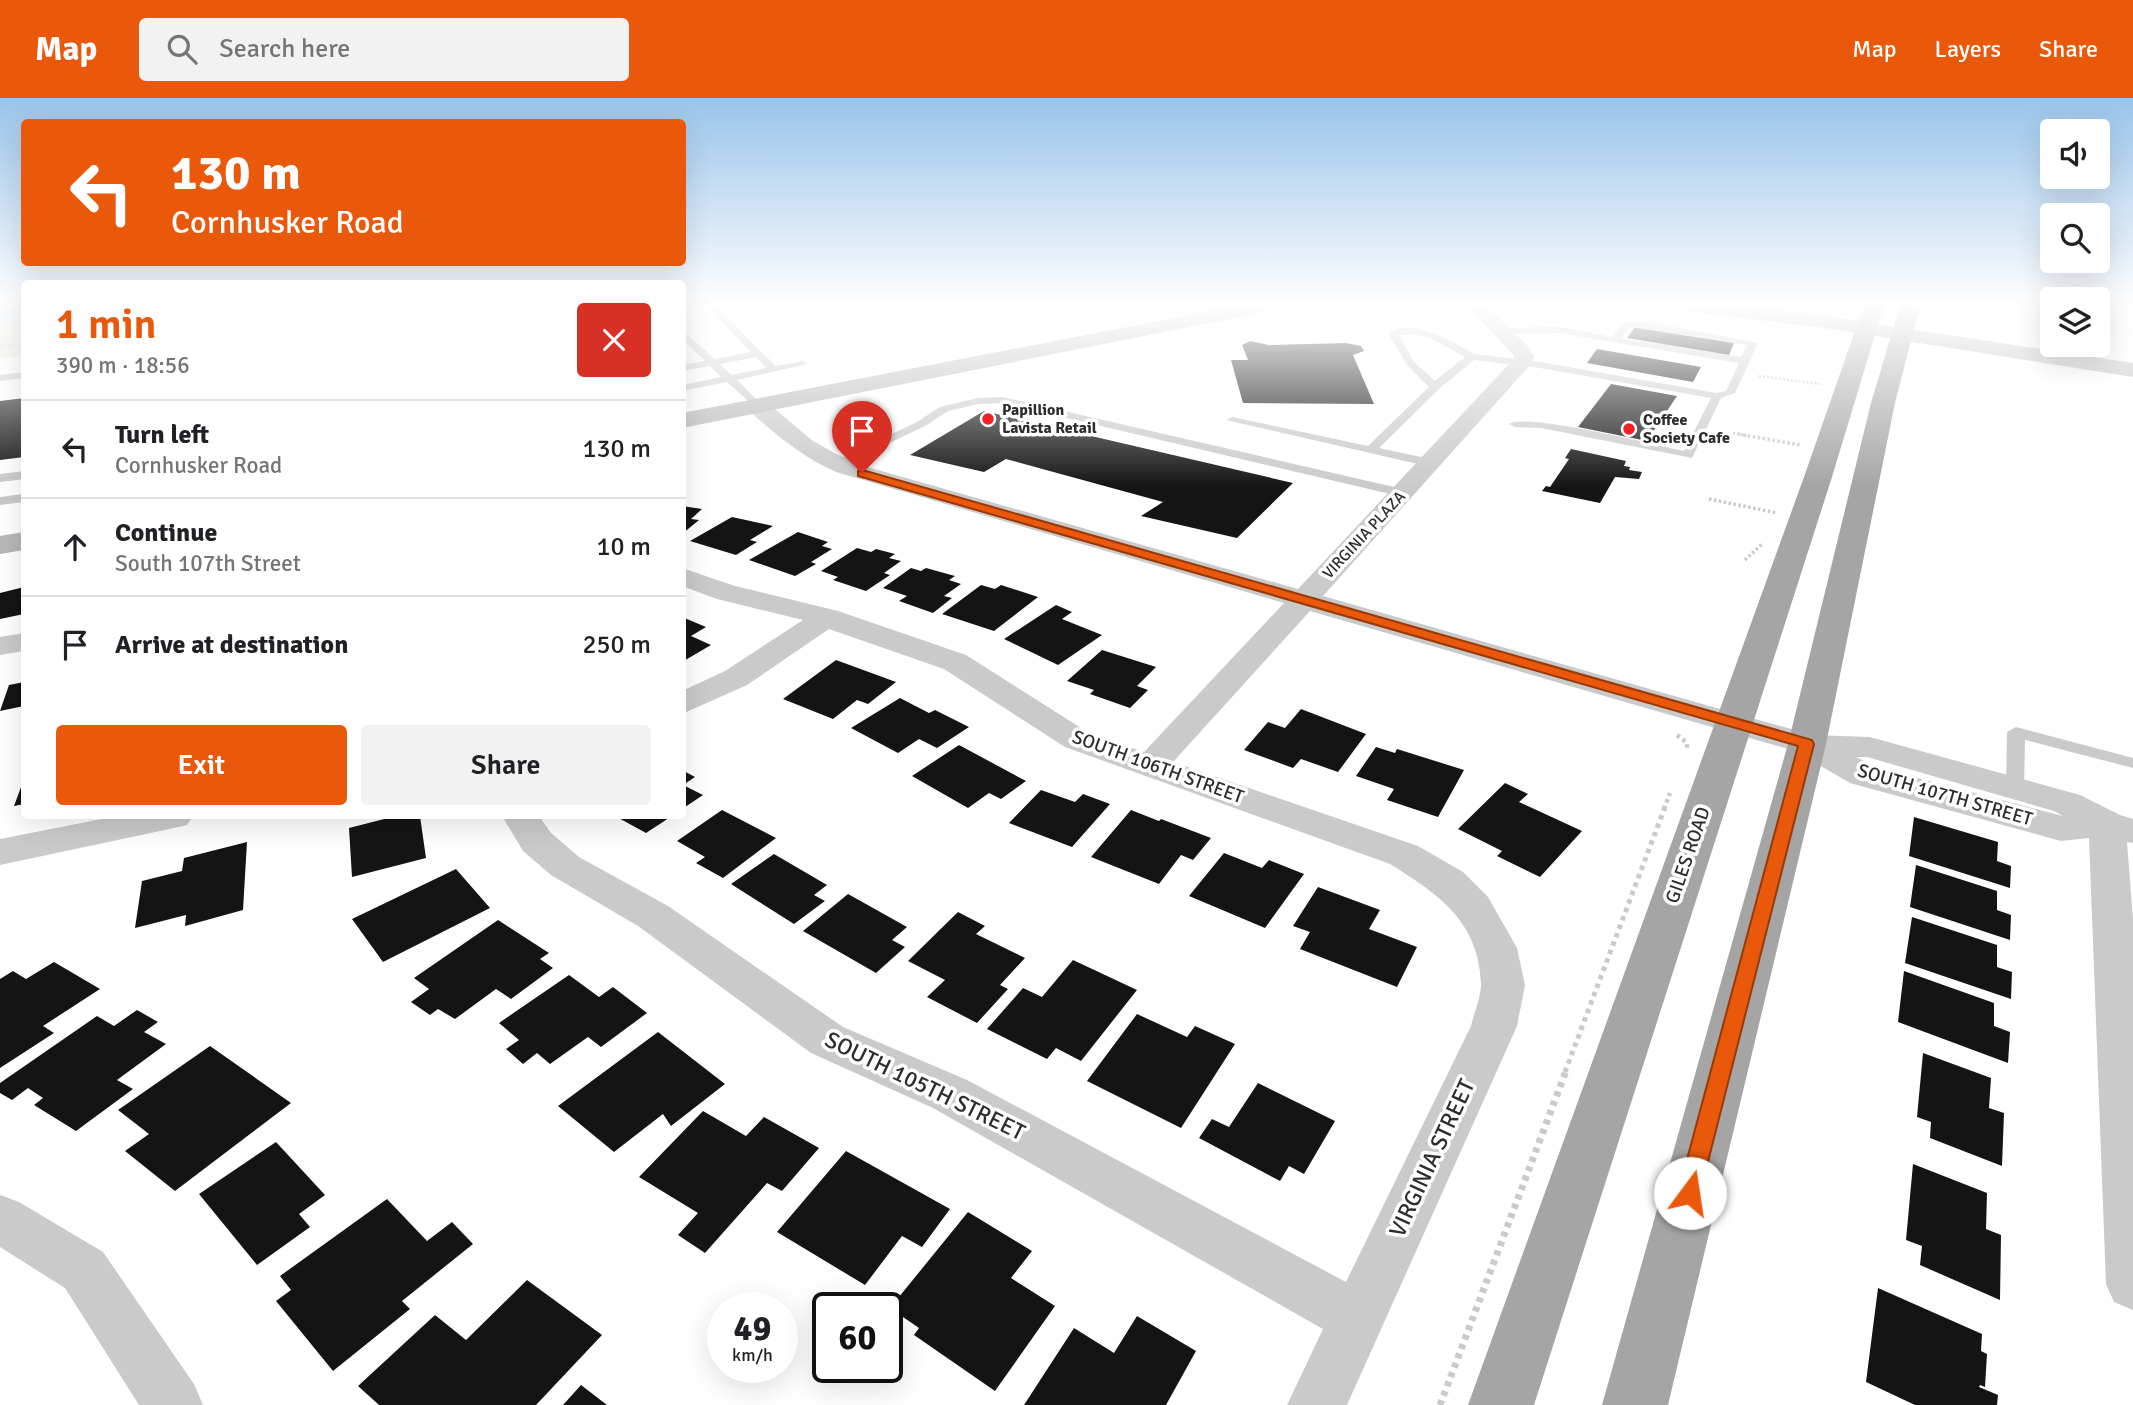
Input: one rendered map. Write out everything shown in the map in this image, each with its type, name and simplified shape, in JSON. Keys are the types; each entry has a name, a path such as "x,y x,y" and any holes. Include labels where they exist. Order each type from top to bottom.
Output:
{"main road":[{"path":"686,420 955,366"},
{"name":"GILES ROAD","path":"1502,1405 1733,722 1870,366"},
{"path":"1635,1405 1807,744 1883,403 1885,366"},
{"path":"2114,366 2133,370"},
{"path":"0,545 21,542"}],"street":[{"name":"VIRGINIA PLAZA","path":"1152,765 1517,366"},
{"path":"756,405 798,444 835,464 1807,744"},
{"name":"SOUTH 106TH STREET","path":"686,578 727,593 827,617 955,662 1077,740 1404,855 1449,882 1474,907"},
{"path":"686,702 736,678 827,617"},
{"path":"0,646 21,642"},
{"name":"SOUTH 107TH STREET","path":"1807,744 1870,747 2067,803 2120,828"},
{"name":"SOUTH 107TH STREET","path":"1807,744 1863,775 2061,830 2120,828"},
{"path":"0,852 160,819"},
{"name":"SOUTH 105TH STREET","path":"523,819 537,842 565,866 653,916 827,1040 950,1094 1357,1318"},
{"path":"2120,828 2133,1283"},
{"name":"VIRGINIA STREET","path":"1317,1405 1494,1026 1503,985 1496,948 1474,907"},
{"path":"0,1219 84,1270 173,1405"}],"lane":[{"path":"716,366 756,405"},
{"path":"770,366 774,370"},
{"path":"686,387 793,366"},
{"path":"1412,366 1421,378 1436,386"},
{"path":"1372,449 1436,386 1462,366"},
{"path":"1544,366 1717,396 1730,393 1742,366"},
{"path":"0,378 21,375"},
{"path":"1515,424 1541,425 1688,455 1717,396"},
{"path":"835,464 922,424 944,409 978,401 1003,400 1403,493"},
{"path":"1231,420 1431,463"},
{"path":"0,478 21,475"},
{"path":"0,501 21,498"},
{"path":"2015,788 2016,732 2133,763"}],"path":[{"path":"1755,375 1809,385"},
{"path":"1733,433 1804,446"},
{"path":"1709,499 1778,514"},
{"path":"1672,705 1658,729 1676,734 1687,743 1682,761"},
{"path":"1440,1405 1672,787"}],"building":[{"path":"1233,366 1358,366 1374,404 1243,403"},
{"path":"1604,366 1701,367 1693,382"},
{"path":"1611,384 1677,396 1647,441 1578,427"},
{"path":"21,398 21,457 0,460 0,401"},
{"path":"984,411 1293,483 1237,538 1141,516 1163,502 1006,459 984,472 910,455"},
{"path":"1571,449 1626,461 1624,466 1630,467 1629,470 1642,472 1639,479 1615,477 1600,503 1542,491 1546,486 1550,487 1569,459 1565,458"},
{"path":"686,507 702,509 691,519 699,520 686,531"},
{"path":"732,517 773,526 750,540 757,542 736,555 690,541"},
{"path":"798,532 828,542 822,546 832,549 811,562 816,564 795,576 749,560"},
{"path":"857,548 895,554 889,558 901,561 884,573 890,575 866,591 833,580 838,577 821,571"},
{"path":"911,568 921,571 926,568 955,576 949,580 961,584 944,596 952,598 933,613 899,601 907,596 883,588"},
{"path":"981,585 995,589 1001,585 1038,597 994,631 942,614"},
{"path":"21,588 21,615 0,619 0,593"},
{"path":"1056,605 1072,612 1062,619 1102,635 1058,665 1004,639"},
{"path":"686,619 706,627 691,636 711,645 686,660"},
{"path":"1102,650 1156,667 1137,686 1148,690 1130,708 1090,694 1094,690 1067,681"},
{"path":"836,660 896,682 868,704 857,700 833,719 783,699"},
{"path":"21,683 21,707 0,711 9,685"},
{"path":"900,698 929,713 935,710 969,727 937,748 919,739 898,753 851,728"},
{"path":"1301,709 1366,734 1338,772 1301,759 1293,768 1244,750 1268,722 1285,728"},
{"path":"959,745 1026,781 1001,799 989,793 968,808 912,776"},
{"path":"1376,747 1395,753 1397,749 1464,770 1438,817 1387,800 1394,789 1356,776"},
{"path":"686,772 695,777 686,783"},
{"path":"1505,783 1528,794 1519,802 1582,831 1540,877 1497,856 1502,851 1458,829"},
{"path":"686,786 703,795 686,806"},
{"path":"21,787 21,805 14,806"},
{"path":"1041,790 1075,802 1083,794 1110,804 1072,847 1009,823"},
{"path":"722,810 776,838 723,878 696,863 705,857 677,841"},
{"path":"1131,810 1211,838 1193,860 1181,855 1159,884 1091,857"},
{"path":"1914,817 1998,842 1997,861 2011,866 2010,888 1909,856"},
{"path":"384,819 420,819 426,858 352,877 349,828"},
{"path":"620,819 667,819 646,833"},
{"path":"247,842 243,910 185,926 186,915 135,928 142,881 182,871 184,858"},
{"path":"1224,853 1262,868 1269,860 1304,874 1265,928 1189,896"},
{"path":"774,854 827,885 814,895 825,901 794,924 731,884"},
{"path":"1916,865 1997,891 1997,910 2011,915 2010,940 1910,907"},
{"path":"456,869 490,908 383,962 352,919"},
{"path":"1318,887 1380,910 1369,929 1417,947 1397,987 1300,949 1310,932 1293,926"},
{"path":"848,894 907,927 892,940 905,947 876,973 803,931"},
{"path":"958,912 985,926 976,934 1025,958 1000,985 1008,989 977,1023 927,997 945,980 908,961"},
{"path":"1912,917 1997,945 1997,967 2012,972 2011,999 1905,963"},
{"path":"498,920 549,953 540,959 553,968 511,999 496,989 455,1019 438,1009 430,1015 411,1002 429,989 414,978"},
{"path":"1073,960 1137,990 1081,1061 1056,1048 1047,1059 987,1029 1023,988 1042,997"},
{"path":"54,962 100,989 43,1026 54,1033 0,1068 0,979 13,971 26,979"},
{"path":"1904,971 1994,1003 1994,1026 2010,1032 2008,1063 1898,1022"},
{"path":"569,975 599,997 613,987 647,1013 601,1047 588,1037 550,1064 537,1053 523,1064 506,1049 519,1040 499,1023"},
{"path":"137,1010 158,1022 144,1032 166,1044 117,1080 133,1089 76,1131 34,1105 43,1098 28,1088 12,1100 0,1093 0,1083 97,1016 114,1026"},
{"path":"1137,1014 1187,1037 1195,1026 1235,1044 1181,1128 1087,1081"},
{"path":"658,1032 725,1084 671,1126 663,1114 614,1152 558,1106"},
{"path":"210,1046 291,1103 175,1191 125,1151 149,1134 118,1110"},
{"path":"1923,1053 1991,1078 1989,1108 2004,1113 2002,1166 1930,1138 1931,1122 1917,1117"},
{"path":"1258,1083 1335,1121 1304,1174 1289,1166 1280,1181 1199,1138 1212,1119 1229,1127"},
{"path":"703,1111 746,1136 764,1117 819,1148 782,1191 767,1183 705,1253 678,1235 698,1213 639,1177"},
{"path":"276,1142 325,1195 299,1214 310,1227 257,1265 199,1194"},
{"path":"846,1151 950,1209 922,1247 902,1236 865,1285 777,1232"},
{"path":"1913,1164 1987,1193 1986,1229 2001,1235 2000,1300 1920,1265 1922,1246 1906,1240"},
{"path":"387,1199 427,1241 452,1222 473,1244 402,1301 410,1309 333,1371 276,1301 291,1290 280,1276"},
{"path":"968,1212 1032,1251 1011,1278 1055,1306 995,1391 914,1335 919,1328 903,1317 903,1292"},
{"path":"527,1280 602,1335 536,1405 379,1405 358,1386 435,1315 466,1340"},
{"path":"1878,1288 1982,1334 1981,1351 1987,1354 1985,1387 1979,1387 1998,1395 1997,1405 1915,1405 1866,1382"},
{"path":"1137,1316 1196,1351 1166,1405 1024,1405 1074,1328 1114,1353"},
{"path":"581,1385 607,1405 563,1405"}],"place":[{"name":"Papillion Lavista Retail","path":"988,419"},
{"name":"Coffee Society Cafe","path":"1629,429"}],"route":[{"path":"862,473 1807,744 1690,1193"}]}
